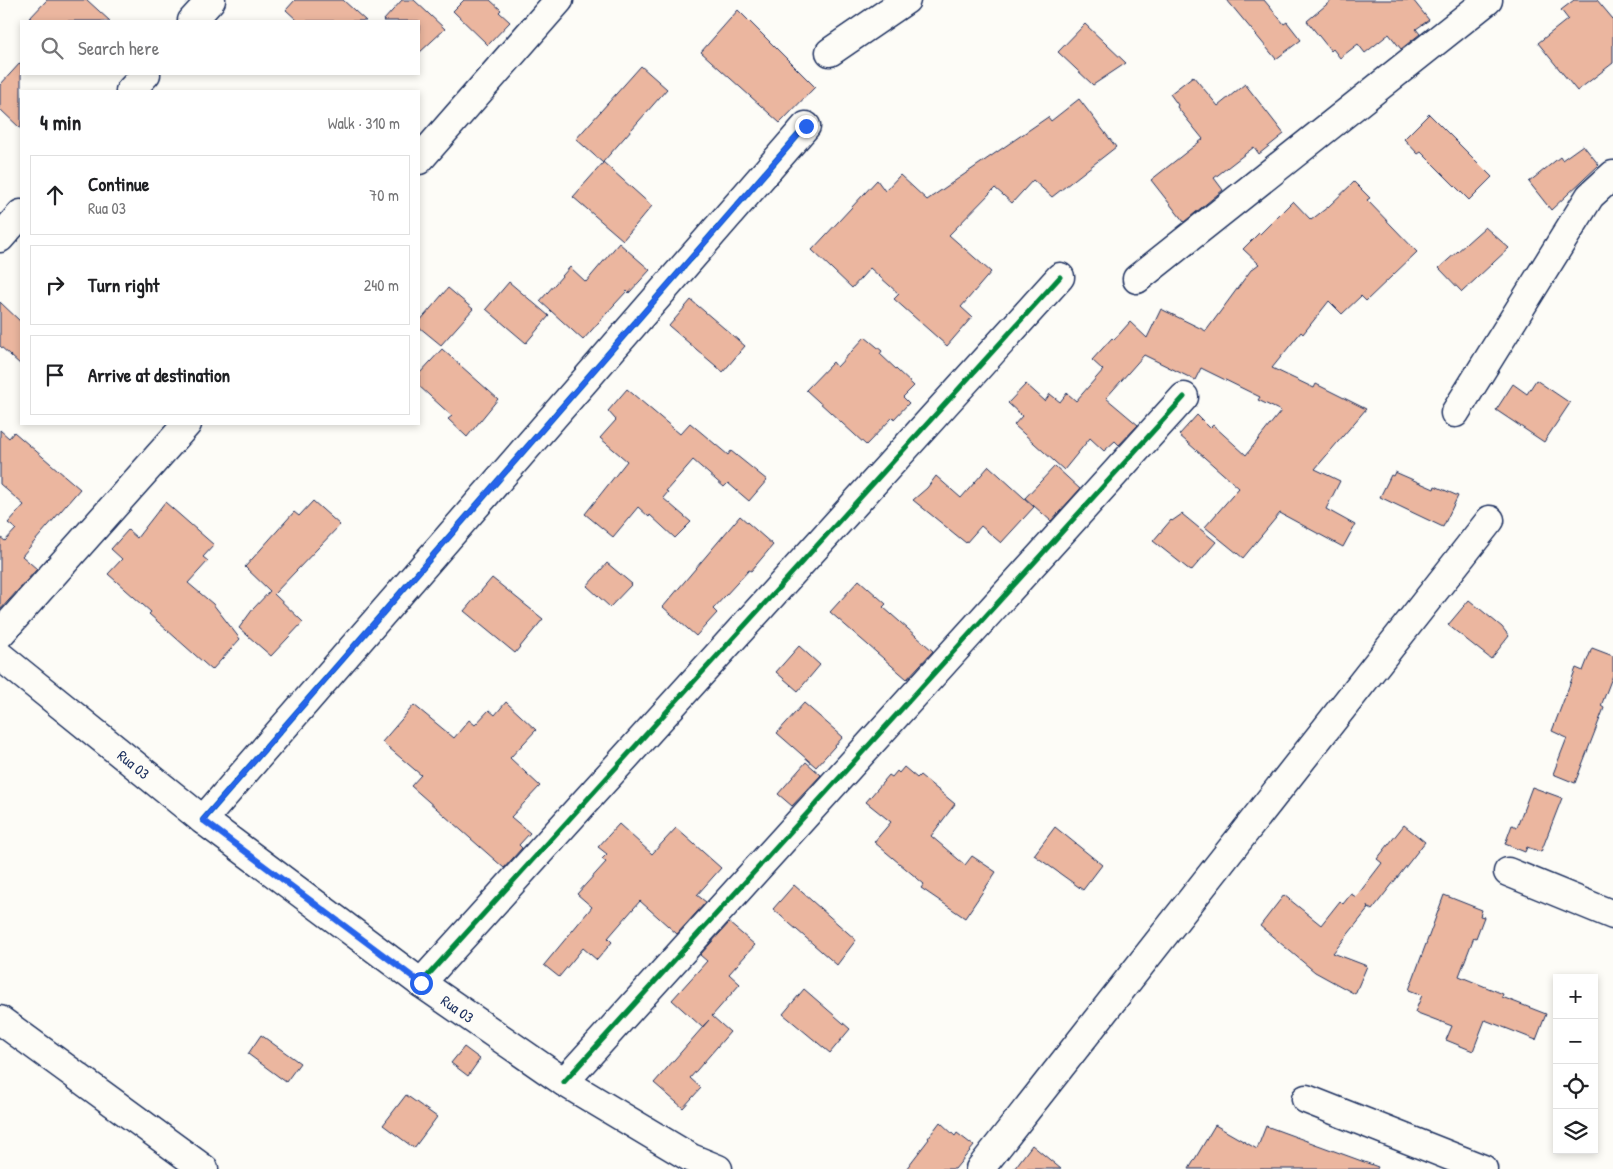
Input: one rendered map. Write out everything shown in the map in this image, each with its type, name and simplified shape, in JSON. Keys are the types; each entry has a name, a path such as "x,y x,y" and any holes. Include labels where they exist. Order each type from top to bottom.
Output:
{"street":[{"path":"193,20 211,0"},
{"path":"420,159 559,0"},
{"path":"830,52 906,0"},
{"path":"1137,279 1488,0"},
{"path":"131,90 145,75"},
{"path":"203,820 806,126"},
{"path":"1455,413 1590,196 1613,174"},
{"path":"0,238 20,215"},
{"path":"421,983 1060,277"},
{"path":"564,1082 1184,397"},
{"path":"0,634 186,425"},
{"path":"980,1169 1490,520"},
{"name":"Rua 03","path":"0,656 203,820 421,983 564,1082 691,1158 718,1169"},
{"path":"1508,872 1613,915"},
{"path":"0,1020 204,1169"},
{"path":"1306,1099 1483,1169"}],"building":[{"path":"47,0 87,0 109,20 28,20"},
{"path":"295,0 343,0 365,20 297,20 286,10"},
{"path":"402,0 414,0 445,29 420,52 420,20 384,20"},
{"path":"464,0 490,0 510,22 488,45 453,11"},
{"path":"1227,0 1264,0 1284,24 1287,22 1301,40 1276,59"},
{"path":"1332,0 1413,0 1429,20 1416,29 1420,34 1401,49 1389,34 1365,53 1358,44 1340,58 1333,49 1331,51 1307,21"},
{"path":"1574,0 1597,0 1613,19 1613,63 1577,91 1538,43 1568,19 1561,10"},
{"path":"738,10 815,87 780,123 701,52"},
{"path":"1085,24 1126,63 1093,85 1058,52"},
{"path":"20,63 20,128 0,109 0,85"},
{"path":"641,66 667,89 603,162 652,206 623,240 573,197 603,163 576,139"},
{"path":"1193,76 1218,106 1245,84 1284,134 1259,154 1254,147 1214,178 1223,190 1184,222 1151,180 1203,139 1177,107 1178,105 1170,94"},
{"path":"1079,99 1116,147 1052,197 1033,180 1012,203 995,188 949,235 991,272 961,307 972,317 947,346 894,299 899,294 870,268 852,288 812,250 877,180 885,191 900,175 927,200 1048,117 1051,121"},
{"path":"1429,114 1492,177 1469,200 1421,152 1418,154 1404,139"},
{"path":"1583,145 1599,165 1551,210 1529,182 1560,157 1562,160"},
{"path":"1354,182 1370,198 1367,200 1417,252 1366,301 1361,296 1342,314 1329,301 1303,334 1301,332 1272,368 1314,388 1316,384 1366,409 1315,469 1340,481 1326,509 1355,525 1343,547 1280,513 1243,558 1205,527 1239,488 1179,435 1197,415 1210,428 1213,425 1246,455 1281,411 1258,400 1260,397 1201,368 1195,380 1144,355 1106,398 1138,425 1119,445 1115,441 1104,451 1090,438 1064,470 1014,425 1022,416 1008,403 1026,384 1045,401 1050,394 1060,402 1067,393 1076,401 1103,370 1092,360 1130,322 1147,338 1161,309 1206,331 1251,270 1259,264 1243,249 1293,201 1311,220 1328,207"},
{"path":"1485,227 1509,248 1462,292 1439,268"},
{"path":"619,243 650,270 629,293 627,291 583,340 540,301 570,267 586,282"},
{"path":"509,282 549,316 526,343 486,309"},
{"path":"448,288 473,309 441,345 420,328 420,321"},
{"path":"691,300 745,346 723,372 669,326"},
{"path":"0,302 20,321 20,364 0,346"},
{"path":"865,337 882,351 880,354 914,386 903,397 909,403 866,445 806,390 833,362 837,367"},
{"path":"442,349 498,399 467,437 448,419 452,416 420,387 420,373"},
{"path":"1536,380 1570,403 1544,442 1496,410 1513,384 1527,394"},
{"path":"627,389 680,434 690,423 728,455 731,451 767,480 749,501 728,483 724,487 693,460 666,491 668,492 663,498 691,522 675,538 650,515 649,517 638,507 613,537 585,514 627,461 600,438 616,420 608,411"},
{"path":"0,430 9,438 14,432 80,489 22,556 37,569 0,610 0,537 5,541 16,529 8,523 24,505 0,484"},
{"path":"989,466 1034,507 1001,543 981,526 966,543 913,500 927,488 936,476 961,498"},
{"path":"1055,466 1080,489 1051,521 1025,498"},
{"path":"1395,472 1434,489 1435,486 1458,496 1443,527 1380,497 1391,475 1393,476"},
{"path":"313,501 340,525 274,594 303,622 271,656 239,628 270,591 245,567 294,512 299,516"},
{"path":"165,502 214,545 203,557 208,561 188,583 213,604 240,639 212,670 149,614 151,612 108,574 122,559 111,549 128,530 137,538"},
{"path":"1182,514 1216,542 1191,571 1153,541 1171,520"},
{"path":"740,516 773,545 751,571 749,570 713,609 717,613 696,636 663,607"},
{"path":"607,563 632,584 610,607 587,586"},
{"path":"492,578 543,619 515,653 464,611"},
{"path":"859,580 886,604 883,607 933,651 907,679 830,612"},
{"path":"1469,600 1502,627 1509,636 1491,659 1448,625"},
{"path":"799,646 820,665 798,691 776,672"},
{"path":"1592,648 1613,656 1613,675 1601,706 1604,708 1575,783 1553,774 1567,738 1552,731 1576,668 1583,671"},
{"path":"506,702 536,730 510,758 540,786 511,817 530,833 519,845 522,848 504,868 411,786 421,775 382,742 414,705 454,738 469,720 475,725 489,710 495,715"},
{"path":"804,703 843,737 816,767 777,733"},
{"path":"806,762 821,775 792,806 778,794"},
{"path":"904,767 917,778 920,775 955,804 931,836 965,865 972,856 996,872 965,918 921,888 924,884 874,842 891,822 866,802 889,775 892,777"},
{"path":"1532,787 1562,798 1541,852 1527,847 1525,852 1505,844 1512,825 1517,827"},
{"path":"619,824 652,854 676,828 721,868 697,895 706,902 677,934 640,901 608,938 612,942 597,960 583,948 559,977 544,965 592,907 577,894 606,862 602,859 607,854 598,847"},
{"path":"1404,825 1425,842 1372,910 1369,908 1333,953 1367,966 1355,994 1315,972 1260,926 1284,895 1321,925 1340,901 1343,904 1351,894 1356,897 1382,863 1377,859"},
{"path":"1055,827 1102,865 1083,890 1034,855"},
{"path":"794,885 856,940 837,965 773,909"},
{"path":"1444,895 1482,910 1480,916 1484,917 1459,976 1503,994 1502,997 1546,1014 1536,1040 1485,1020 1473,1051 1446,1040 1452,1026 1415,1012 1422,995 1409,990"},
{"path":"729,923 755,945 729,974 740,984 712,1016 730,1032 690,1078 701,1088 683,1108 654,1083 709,1020 702,1027 672,1000 707,961 700,955"},
{"path":"804,989 850,1029 830,1053 783,1014"},
{"path":"261,1035 300,1063 286,1082 248,1054"},
{"path":"464,1047 480,1059 468,1076 451,1063"},
{"path":"406,1095 437,1117 414,1148 383,1125"},
{"path":"940,1122 955,1136 957,1133 974,1146 955,1169 906,1169 929,1139"},
{"path":"1215,1125 1257,1149 1266,1126 1378,1167 1377,1169 1189,1169"},
{"path":"1032,1145 1061,1169 1014,1169"}],"cycle path":[{"path":"203,820 806,126"},
{"path":"421,983 1060,277"},
{"path":"564,1082 1184,397"}],"route":[{"path":"421,983 203,820 806,126"}]}
